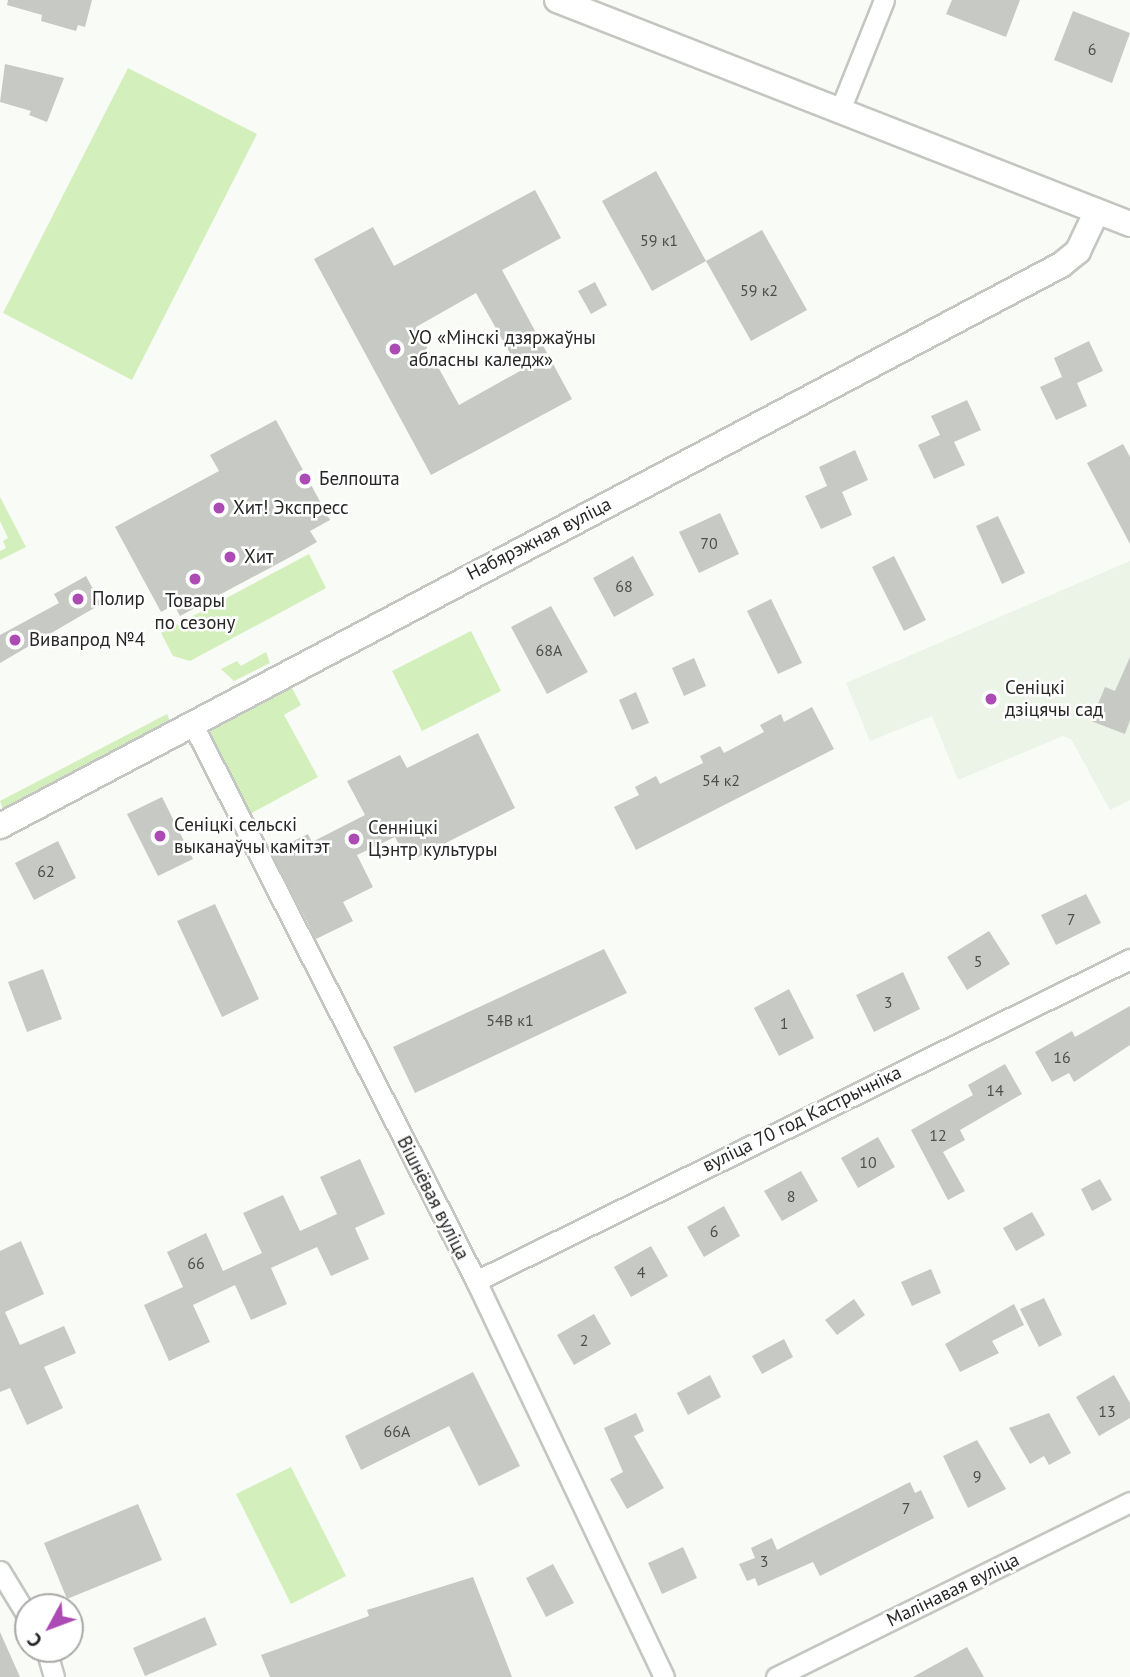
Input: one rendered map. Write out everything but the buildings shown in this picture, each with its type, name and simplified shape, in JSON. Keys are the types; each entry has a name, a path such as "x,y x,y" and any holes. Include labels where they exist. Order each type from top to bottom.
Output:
{"street":[{"path":"557,0 1130,224"},
{"path":"840,110 884,0"},
{"name":"Набярэжная вуліца","path":"0,826 1046,273 1078,251 1097,211"},
{"name":"Вішнёвая вуліца","path":"193,724 476,1281 664,1677"},
{"name":"вуліца 70 год Кастрычніка","path":"476,1281 1130,960"},
{"name":"Малінавая вуліца","path":"776,1677 1130,1502"},
{"path":"0,1571 14,1594"}],"shaded area":[{"name":"Сеніцкі дзіцячы сад","path":"1130,561 1130,800 1110,810 1071,739 1063,736 958,780 932,716 870,741 846,683"}],"green space":[{"path":"128,68 257,134 132,380 3,313"},
{"path":"0,497 26,547 0,560 0,551 6,548 3,541 8,538 0,521"},
{"path":"309,554 326,588 190,661 173,656 161,633"},
{"path":"471,631 501,691 422,731 392,671"},
{"path":"266,652 270,663 234,681 221,669 237,661 241,666"},
{"path":"292,688 301,705 284,715 318,777 248,815 205,734"},
{"path":"167,714 172,726 5,815 0,801"},
{"path":"291,1467 346,1576 291,1604 236,1494"}],"place":[{"name":"УО «Мінскі дзяржаўны абласны каледж»","path":"395,349"},
{"name":"Белпошта","path":"305,479"},
{"name":"Хит! Экспресс","path":"219,508"},
{"name":"Хит","path":"230,557"},
{"name":"Товары по сезону","path":"195,579"},
{"name":"Полир","path":"78,599"},
{"name":"Вивапрод №4","path":"15,640"},
{"name":"Сеніцкі дзіцячы сад","path":"991,699"},
{"name":"Сеніцкі сельскі выканаўчы камітэт","path":"160,836"},
{"name":"Сенніцкі Цэнтр культуры","path":"354,839"}]}
